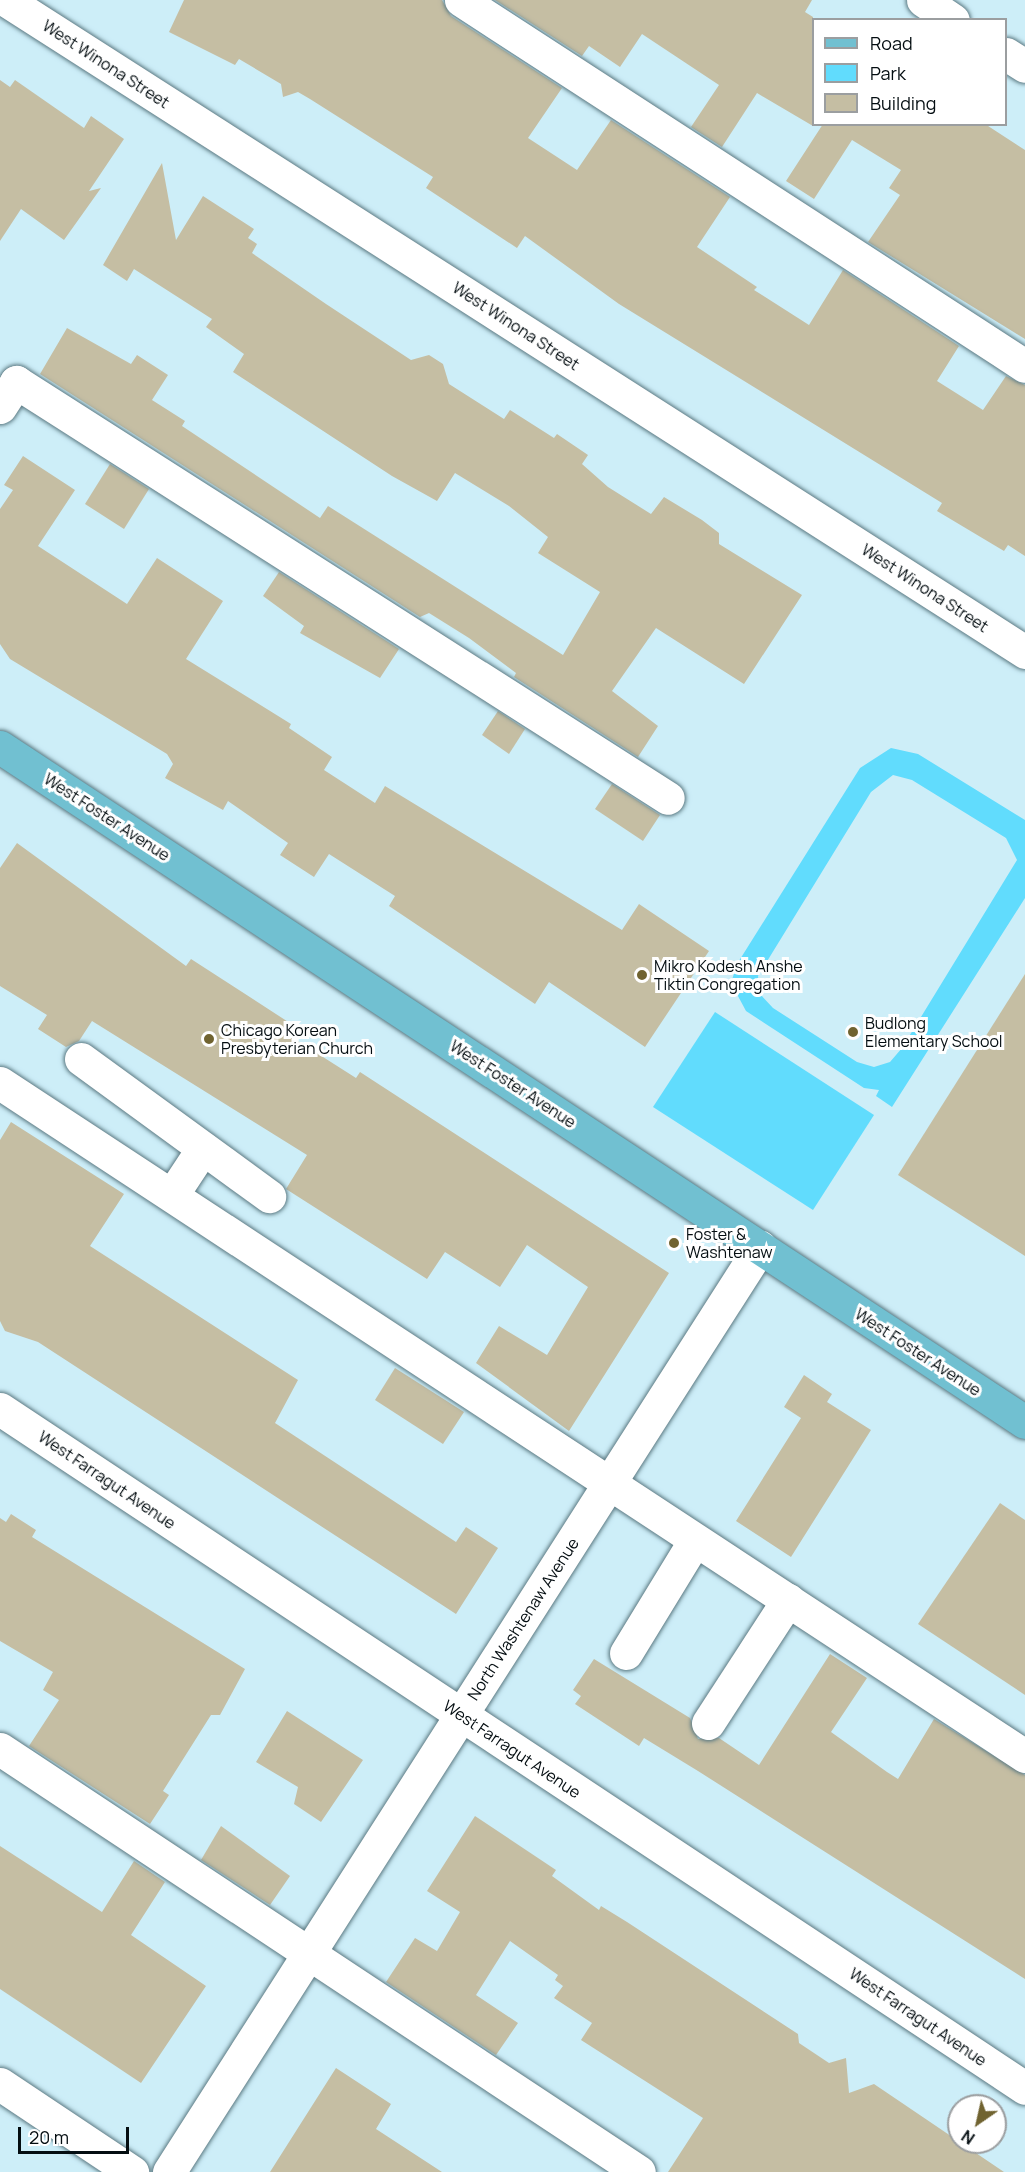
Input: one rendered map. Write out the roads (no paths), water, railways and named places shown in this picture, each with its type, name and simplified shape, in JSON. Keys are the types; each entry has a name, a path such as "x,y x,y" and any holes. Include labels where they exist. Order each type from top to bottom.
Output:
{"main road":[{"name":"West Foster Avenue","path":"0,747 1025,1422"}],"street":[{"name":"West Winona Street","path":"6,0 1025,652"},
{"path":"461,0 1025,366"},
{"path":"923,0 950,18"},
{"path":"1007,55 1025,66"},
{"path":"8,394 668,798"},
{"path":"81,1059 269,1196"},
{"path":"0,1083 1025,1756"},
{"path":"172,1195 203,1148"},
{"name":"North Washtenaw Avenue","path":"169,2172 760,1247"},
{"name":"West Farragut Avenue","path":"0,1409 1025,2088"},
{"path":"626,1653 695,1540"},
{"path":"708,1723 788,1600"},
{"path":"0,1749 639,2172"},
{"path":"0,2084 132,2172"}],"place":[{"name":"Mikro Kodesh Anshe Tiktin Congregation","path":"642,975"},
{"name":"Budlong Elementary School","path":"853,1032"},
{"name":"Chicago Korean Presbyterian Church","path":"209,1039"},
{"name":"Foster & Washtenaw","path":"674,1243"}]}
